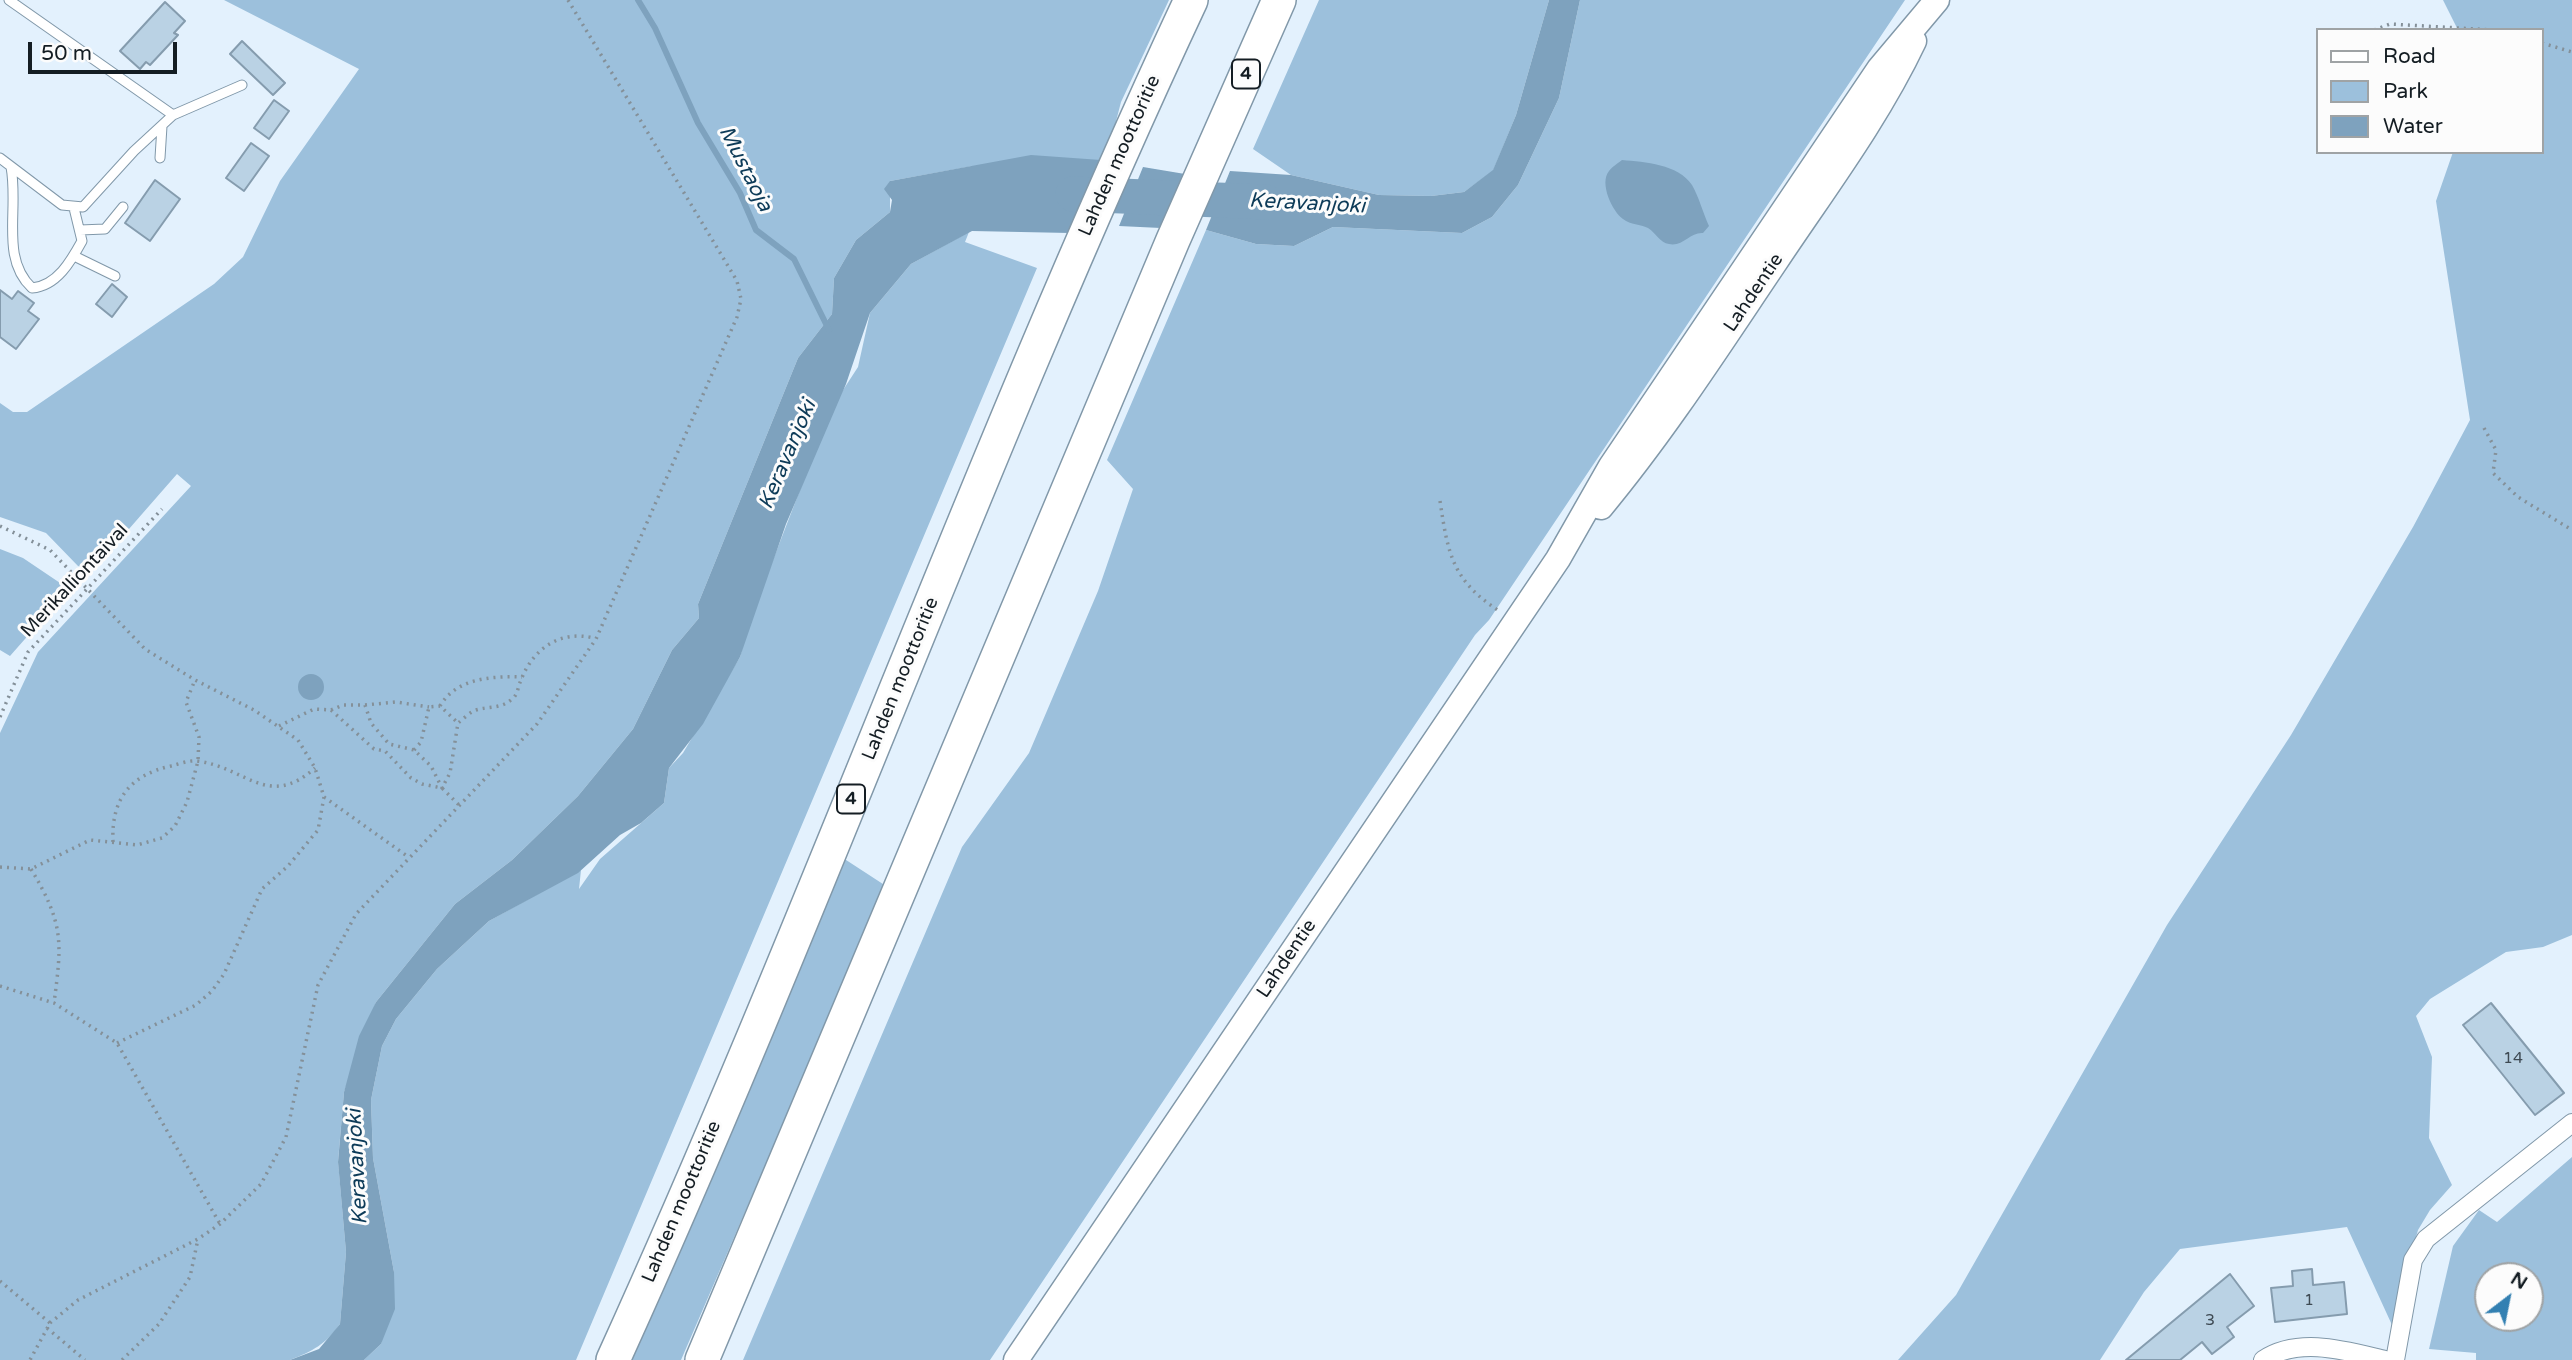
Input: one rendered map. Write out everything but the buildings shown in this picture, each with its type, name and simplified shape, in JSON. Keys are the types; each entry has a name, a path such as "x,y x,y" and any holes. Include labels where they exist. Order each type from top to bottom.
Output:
{"highway":[{"name":"Lahden moottoritie","path":"613,1360 826,860 1084,235 1128,133 1191,0"},
{"name":"4","path":"702,1360 1173,240 1279,0"}],"main road":[{"name":"Lahdentie","path":"1016,1360 1558,559 1626,477 1879,69 1932,7"}],"street":[{"path":"2395,1360 2413,1260 2426,1239 2572,1123"},
{"path":"2263,1360 2278,1352 2306,1347 2346,1351 2385,1360"}],"lane":[{"path":"9,0 173,116"},
{"path":"0,158 62,205 83,207 134,152 173,116 242,85"},
{"path":"160,158 162,126"},
{"path":"11,167 15,188 10,250 14,268 32,288 44,287 74,256 82,241 74,208"},
{"path":"80,230 106,229 123,206"},
{"path":"74,256 115,276"}],"path":[{"path":"30,1360 51,1323 78,1300 198,1239 220,1224 261,1184 286,1137 317,985 356,914 408,856 537,724 596,639 737,317 741,299 737,281 568,0"},
{"path":"2380,28 2390,24 2459,28"},
{"path":"2544,44 2572,51"},
{"path":"2484,428 2496,450 2493,473 2518,497 2572,530"},
{"path":"1440,502 1447,552 1454,568 1471,590 1515,623"},
{"name":"Merikalliontaival","path":"0,717 28,652 87,585 162,509"},
{"path":"0,526 50,550 87,585 145,649 195,680 254,710 298,740 315,768 324,797 318,830 288,866 262,889 223,974 212,991 195,1005 117,1043"},
{"path":"442,788 450,773 458,723 474,710 500,707 515,698 522,677 536,654 554,639 579,634 596,639"},
{"path":"440,706 446,696 464,684 491,677 522,677"},
{"path":"0,867 31,869 90,840 137,845 162,838 175,826 187,802 198,761 199,737 186,702 195,680"},
{"path":"279,726 314,709 331,710 343,705 396,702 440,706 458,723"},
{"path":"365,705 371,723 389,744 414,750 431,766 442,788 459,805"},
{"path":"414,750 421,742 429,707"},
{"path":"331,710 374,749 385,751 411,778 422,784 442,788"},
{"path":"394,746 394,759"},
{"path":"113,842 112,827 119,800 133,780 164,767 198,761 270,787 292,786 315,768"},
{"path":"324,797 408,856"},
{"path":"31,869 52,910 62,944 54,1003"},
{"path":"0,986 54,1003 117,1043 220,1224"},
{"path":"122,1360 159,1324 190,1277 198,1239"},
{"path":"0,1281 51,1323"},
{"path":"47,1328 85,1360"}],"green space":[{"path":"224,0 1169,0 1121,102 1114,129 1099,165 973,166 890,181 890,212 856,240 834,278 832,314 798,358 698,604 699,618 672,650 633,729 578,796 512,860 455,904 376,1002 344,1092 338,1161 346,1252 340,1324 330,1337 290,1360 0,1360 0,733 38,652 191,486 177,474 101,561 91,570 78,566 46,533 0,517 0,403 13,412 27,412 214,284 243,257 280,181 359,69"},
{"path":"1319,0 1549,0 1516,115 1493,171 1464,192 1431,196 1379,195 1291,175 1253,149"},
{"path":"1580,0 1905,0 1489,620 1475,635 990,1360 743,1360 962,847 1029,753 1098,591 1133,489 1107,460 1206,230 1256,244 1294,246 1333,227 1462,233 1492,217 1518,185 1559,98"},
{"path":"2443,0 2572,0 2572,935 2543,947 2506,952 2430,999 2416,1016 2432,1057 2429,1138 2452,1185 2430,1210 2418,1230 2392,1325 2347,1227 2180,1249 2144,1292 2100,1360 1898,1360 1956,1295 2167,925 2291,735 2413,527 2470,420 2436,201 2452,154 2544,154 2544,28 2457,28"},
{"path":"969,232 965,242 1037,268 576,1360 364,1360 381,1344 394,1272 373,1158 371,1100 382,1046 396,1019 437,969 489,921 581,870 579,889 600,859 664,803 669,768 683,753 740,657 751,617 832,407 858,367 870,313 911,264"},
{"path":"0,549 23,558 69,589 10,656 0,650"},
{"path":"843,858 886,886 681,1360 627,1360"},
{"path":"2572,1157 2572,1360 2476,1360 2476,1353 2429,1349 2453,1246 2479,1210 2497,1222"}],"water":[{"path":"1549,0 1580,0 1559,98 1518,185 1492,217 1462,233 1333,227 1294,246 1256,244 1206,230 1230,171 1291,175 1379,195 1431,196 1464,192 1493,170 1516,115"},
{"path":"1031,155 1101,160 1070,233 972,231 911,264 870,313 846,384 786,524 740,657 703,724 669,768 664,803 641,823 620,835 578,873 489,921 437,969 396,1019 382,1046 371,1100 373,1158 394,1272 395,1309 381,1344 364,1360 290,1360 319,1349 340,1324 346,1252 338,1162 344,1092 359,1036 376,1002 455,904 512,860 578,796 633,729 672,650 699,618 698,604 798,358 832,314 834,278 856,240 890,212 892,200 884,189 890,181"},
{"path":"1622,160 1660,165 1686,178 1692,185 1709,226 1703,233 1669,244 1648,228 1623,219 1611,203 1605,182 1609,171"},
{"path":"1143,167 1185,174 1161,228 1119,226"},
{"path":"311,674 320,678 324,687 320,696 311,700 302,696 298,687 302,678"}],"waterway":[{"name":"Mustaoja","path":"638,0 655,28 698,123 740,193 756,230 794,259 829,330"},
{"name":"Keravanjoki","path":"1073,194 1266,202"}]}
